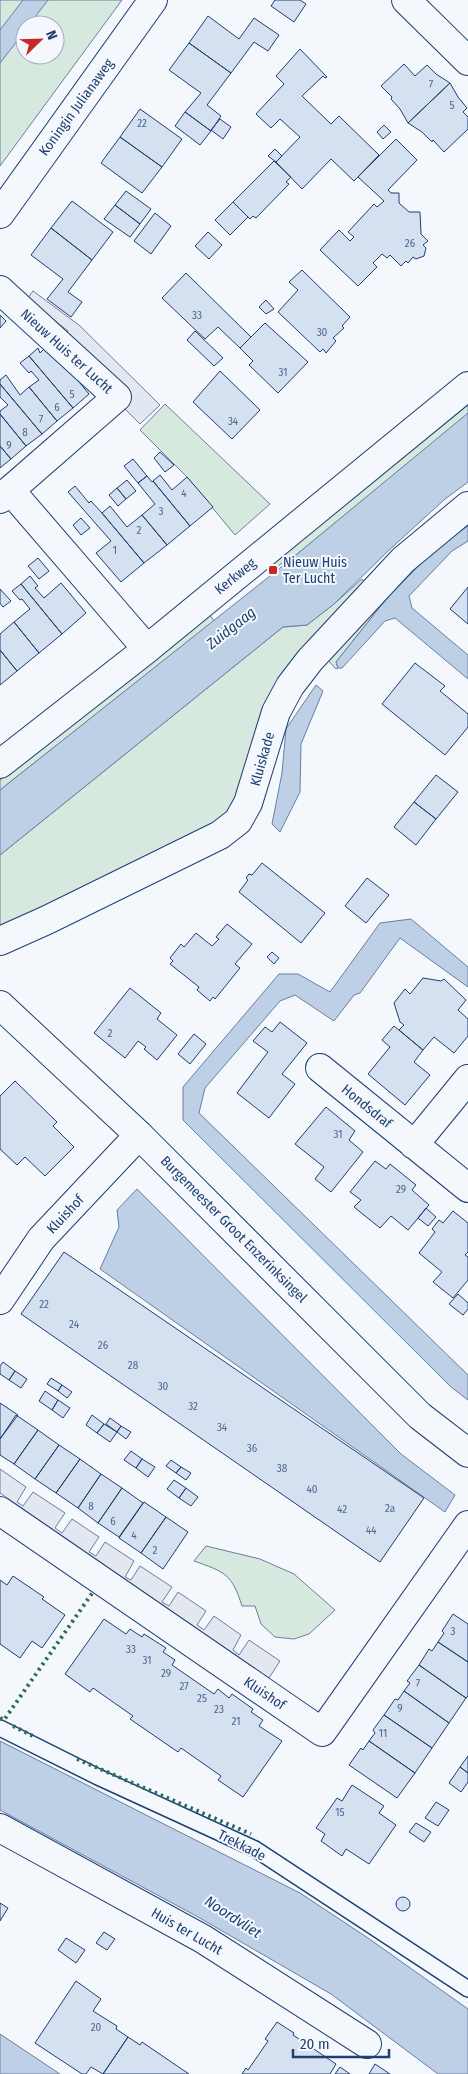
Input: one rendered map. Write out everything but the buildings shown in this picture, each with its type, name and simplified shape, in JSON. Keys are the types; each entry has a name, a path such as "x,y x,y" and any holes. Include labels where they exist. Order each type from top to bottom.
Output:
{"street":[{"name":"Koningin Julianaweg","path":"0,214 153,0"},
{"path":"406,0 468,61"},
{"name":"Nieuw Huis ter Lucht","path":"0,290 117,397 5,495 146,649"},
{"name":"Kerkweg","path":"1,760 146,649 468,386"},
{"name":"Kluiskade","path":"0,941 220,835 238,821 248,803 254,786 276,712 290,686 310,660 402,560 468,506"},
{"name":"Burgemeester Groot Enzerinksingel","path":"0,1005 139,1135 420,1416 468,1453"},
{"name":"Hondsdraf","path":"320,1068 468,1188"},
{"path":"414,1144 468,1079"},
{"name":"Kluishof","path":"0,1300 41,1239 139,1135"},
{"name":"Kluishof","path":"0,1511 322,1732 468,1526"},
{"name":"Huis ter Lucht","path":"0,1828 204,1939 366,2044"}],"lane":[{"name":"Trekkade","path":"0,1728 98,1777 255,1849 468,1989"}],"shaded area":[{"path":"0,0 122,0 0,166"},
{"path":"33,291 79,325 160,405 140,424 124,408 109,385 61,340 68,331 27,299"},
{"path":"468,403 468,414 285,564 282,563 273,570 270,566"},
{"path":"165,404 270,504 235,535 187,477 140,430"},
{"path":"468,512 468,526 437,547 388,597 336,662 338,668 336,669 325,657"},
{"path":"362,579 367,588 304,653 250,777 221,823 0,931 0,855 283,627 307,625"},
{"path":"210,615 214,621 0,790 0,780"},
{"path":"0,1469 26,1487 17,1502 23,1506 33,1492 65,1513 55,1528 62,1533 72,1519 99,1537 89,1552 96,1556 105,1542 134,1561 125,1577 131,1580 140,1566 172,1587 162,1602 169,1606 178,1592 206,1611 197,1625 204,1630 214,1616 241,1635 233,1650 239,1655 249,1640 280,1661 269,1678 0,1493"},
{"path":"206,1546 260,1559 294,1574 335,1610 309,1634 294,1639 275,1637 261,1624 255,1606 242,1606 235,1587 226,1576 213,1568 194,1561"}],"water":[{"path":"23,0 48,0 37,15 15,15 15,44 0,63 0,30"},
{"name":"Zuidgaag","path":"468,413 468,482 445,499 334,604 307,625 283,627 0,855 0,790 285,564"},
{"path":"468,526 468,541 452,551 409,596 412,608 468,655 468,679 395,618 385,621 342,668 338,668 336,662 388,597 437,547"},
{"path":"316,685 323,691 301,744 300,792 280,832 272,824 282,773 286,729"},
{"path":"411,919 468,967 468,987 400,938 360,993 354,995 334,1021 295,995 280,1001 205,1088 199,1113 468,1375 468,1400 451,1387 183,1120 183,1087 279,974 298,974 330,992 380,923"},
{"path":"137,1189 401,1454 455,1495 445,1512 100,1269 119,1227 117,1210"},
{"name":"Noordvliet","path":"0,1741 300,1893 368,1938 468,2009 468,2074 438,2074 331,1994 198,1917 0,1810"},
{"path":"0,2034 60,2074 0,2074"}],"hedge":[{"path":"0,1718 4,1720 93,1592"},
{"path":"13,1726 33,1736"},
{"path":"77,1759 251,1834"}],"place":[{"name":"Nieuw Huis Ter Lucht","path":"273,570"}]}
